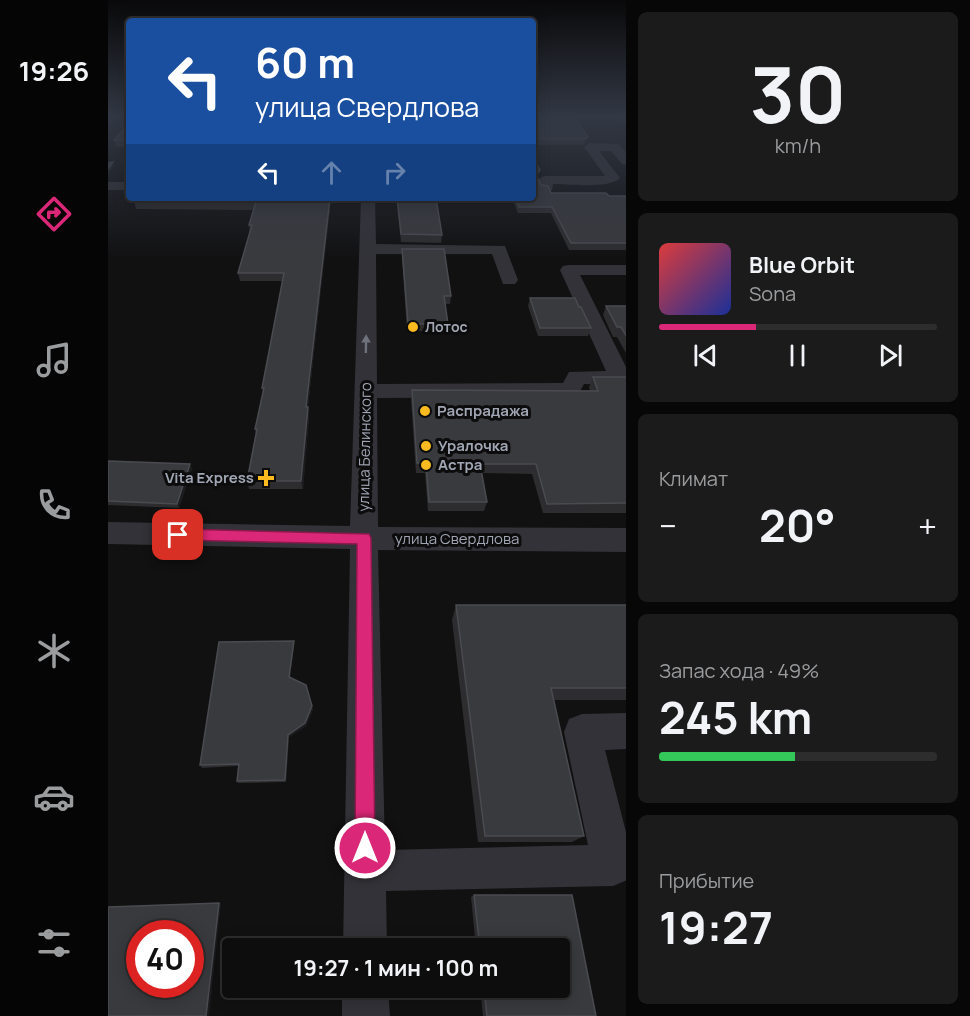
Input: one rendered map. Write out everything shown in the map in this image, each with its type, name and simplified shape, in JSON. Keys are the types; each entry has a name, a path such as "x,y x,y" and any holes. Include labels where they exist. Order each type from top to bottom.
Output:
{"street":[{"path":"604,166 626,166"},
{"path":"604,166 612,179 544,180 540,187 626,187"},
{"path":"108,186 126,184"},
{"name":"улица Белинского","path":"365,938 364,538 368,201"},
{"path":"367,249 498,249 509,280"},
{"path":"366,391 570,390 577,377 623,378 569,270 626,270"},
{"name":"улица Свердлова","path":"108,533 626,540"},
{"path":"365,872 613,865 582,732 626,731"},
{"path":"366,998 366,1016"}],"building":[{"path":"536,164 537,164 540,170 536,175"},
{"path":"536,175 541,185 548,186 551,193 606,193 609,196 626,196 626,243 571,243 552,207 519,207 517,201 536,201"},
{"path":"134,201 330,201 306,407 308,407 301,481 247,481 284,273 238,273 256,202"},
{"path":"397,201 436,201 442,235 401,234"},
{"path":"402,249 444,249 451,296 444,296 448,324 408,324"},
{"path":"530,298 575,298 591,328 540,328"},
{"path":"606,306 626,306 626,335 621,327 617,327"},
{"path":"593,377 626,377 626,503 547,504 536,464 480,464 487,502 429,502 426,463 417,463 412,390 598,391"},
{"path":"108,461 190,464 177,504 108,501"},
{"path":"456,605 626,605 626,688 551,688 584,836 485,836"},
{"path":"294,641 289,677 306,685 312,706 305,723 288,735 285,780 237,781 239,764 200,765 219,642"},
{"path":"474,895 572,895 596,1016 487,1016 485,998 570,998 570,938 479,938"},
{"path":"219,903 206,1016 108,1016 108,907"}],"place":[{"name":"Лотос","path":"413,327"},
{"name":"Распрадажа","path":"425,411"},
{"name":"Уралочка","path":"426,446"},
{"name":"Астра","path":"426,465"},
{"name":"Vita Express","path":"266,478"}],"route":[{"path":"178,535 364,538 365,848"}]}
